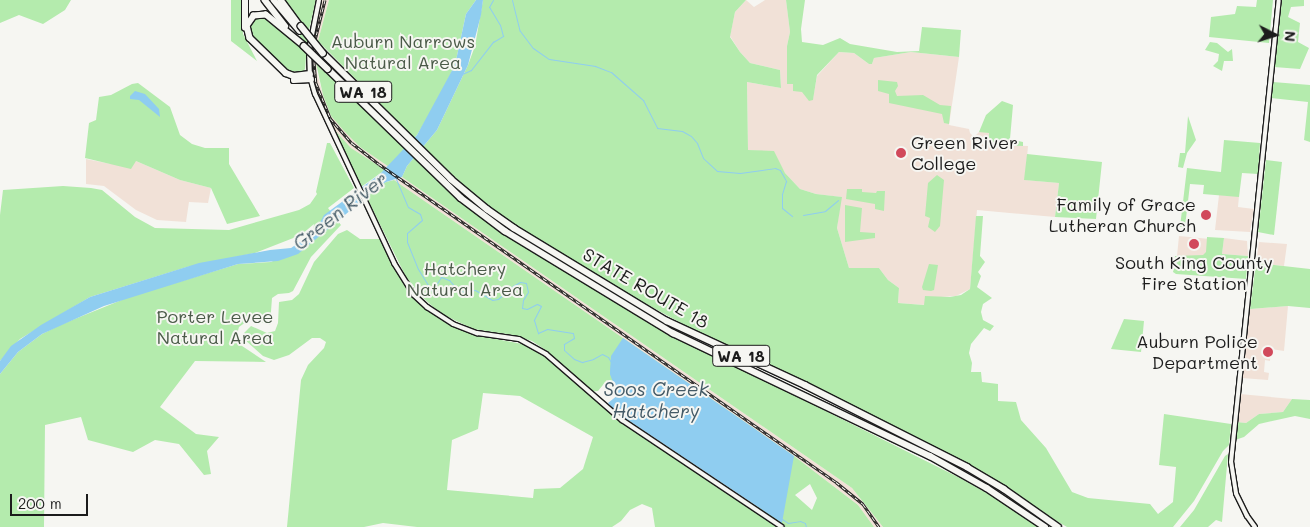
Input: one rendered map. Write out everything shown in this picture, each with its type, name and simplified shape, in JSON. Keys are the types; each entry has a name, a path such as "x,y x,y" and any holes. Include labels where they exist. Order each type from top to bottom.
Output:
{"highway":[{"path":"245,0 244,28 249,40 287,77 295,80 310,77"},
{"path":"265,0 297,40"},
{"path":"274,0 300,29"},
{"path":"281,0 300,29"},
{"path":"297,40 263,14 254,16 247,26 250,38 286,73 294,76 310,77"},
{"name":"STATE ROUTE 18","path":"300,29 436,164 501,220 650,311 935,450 1004,489 1058,527"},
{"name":"STATE ROUTE 18","path":"297,40 461,198 505,231 686,340 930,456 987,488 1045,527"}],"main road":[{"path":"319,0 310,36 310,77 322,114 379,232 405,282 414,295 442,318 476,333 519,339 534,346 546,354 622,420 782,527"},
{"path":"1255,527 1247,516 1234,486 1231,449 1279,0"}],"shaded area":[{"path":"319,0 329,0 316,50 317,73 331,116 360,147 389,167 385,170 351,148 332,127 319,107 311,79 310,36"},
{"name":"Green River College","path":"746,0 754,7 765,0 786,0 790,32 787,46 787,84 793,84 813,99 817,76 839,52 854,53 869,64 872,64 874,58 911,52 959,57 949,125 969,129 974,137 979,132 989,132 988,145 1028,146 1025,180 1059,183 1055,217 977,210 970,289 956,296 941,297 925,305 898,303 899,288 888,280 879,268 849,268 837,228 841,197 816,194 800,189 785,173 773,152 748,150 747,82 781,88 780,70 750,63 730,36 735,12"},
{"path":"86,159 111,164 136,161 180,180 211,188 208,203 189,202 186,222 157,220 136,210 104,186 86,184"},
{"path":"402,177 852,488 883,527 874,527 858,505 794,456 394,180"},
{"path":"1219,195 1239,196 1238,207 1254,209 1250,232 1215,230"},
{"path":"1179,236 1210,239 1208,259 1177,256"},
{"path":"1224,238 1247,241 1248,256 1222,254"},
{"path":"1259,242 1287,244 1284,266 1256,263"},
{"path":"1288,306 1284,351 1271,349 1270,361 1265,360 1264,372 1269,373 1268,380 1242,378 1250,309"},
{"path":"1240,394 1292,399 1283,412 1259,414 1246,423 1236,422"}],"green space":[{"path":"0,0 71,0 65,10 43,24 19,15 0,23"},
{"path":"231,0 242,0 243,34 257,61 231,41"},
{"path":"284,0 316,0 308,34 305,69 303,72 288,71 252,37 250,29 252,21 257,17 265,17 299,45 301,23"},
{"name":"Auburn Narrows Natural Area","path":"329,0 476,0 466,14 455,65 438,100 417,135 389,167 360,147 345,132 331,116 323,95 316,63 395,137 404,128 318,41"},
{"path":"483,0 746,0 735,12 730,37 750,63 780,70 781,88 747,82 748,150 774,151 785,173 800,189 816,194 842,197 837,228 849,268 879,268 888,280 899,288 898,303 924,305 925,296 950,297 961,295 970,289 976,216 983,216 980,256 985,262 978,272 981,276 977,287 992,298 983,304 981,312 983,320 994,326 990,331 984,328 971,344 969,353 972,363 971,372 981,372 982,382 998,384 998,401 1016,402 1021,420 1046,448 1072,492 1088,498 1150,504 1158,514 1173,502 1176,467 1159,465 1164,414 1231,424 1229,445 1223,451 1194,501 1173,527 1067,527 887,423 723,346 628,294 510,222 473,194 438,161 427,169 452,193 491,225 645,321 960,478 999,500 1040,527 883,527 852,488 402,177 407,166 437,130 468,65 475,46"},
{"path":"786,0 805,0 801,29 802,42 823,45 840,38 850,44 897,52 919,51 922,27 961,30 959,57 911,52 874,58 872,64 869,64 854,53 839,52 817,75 813,100 809,101 802,92 793,91 793,84 787,84 787,46 790,32"},
{"path":"1257,0 1273,0 1269,43 1209,37 1211,17 1235,14 1237,6 1256,7"},
{"path":"1282,0 1304,0 1304,6 1291,7 1288,17 1300,23 1298,42 1309,48 1300,69 1274,67"},
{"path":"1210,42 1217,43 1228,52 1232,49 1233,61 1224,61 1222,71 1213,66 1218,61 1219,54 1205,50"},
{"path":"878,80 897,82 898,86 895,91 897,96 923,95 940,105 951,106 949,124 944,123 942,114 889,103 889,94 878,91"},
{"path":"1273,82 1310,85 1310,142 1304,140 1308,102 1271,98"},
{"path":"138,83 170,107 180,135 192,144 205,148 229,148 229,164 260,216 227,224 211,188 180,180 136,161 131,169 85,158 89,123 96,120 99,97 111,95 132,84"},
{"path":"1002,101 1013,105 1010,139 1023,142 1023,146 988,145 989,133 979,132 986,115"},
{"path":"1188,116 1196,140 1187,153 1183,168 1178,167 1180,153 1185,153"},
{"path":"332,127 351,148 385,170 361,187"},
{"path":"1224,140 1260,143 1258,174 1242,173 1239,197 1203,194 1204,185 1190,184 1185,227 1180,227 1187,168 1221,172"},
{"name":"Porter Levee Natural Area","path":"327,143 330,143 354,188 328,208 341,225 311,257 293,291 278,294 272,298 270,325 250,319 239,327 236,338 239,344 266,362 195,361 160,407 196,434 219,437 207,451 211,474 204,475 179,444 155,440 133,452 88,440 81,417 45,425 44,527 0,527 0,374 18,352 42,334 60,325 129,297 238,264 271,262 312,242 314,224 301,235 255,253 187,267 90,297 20,339 0,361 0,215 3,190 63,186 91,188 102,190 135,217 155,228 229,230 299,210 310,204 317,194"},
{"path":"1027,154 1102,162 1096,219 1055,217 1059,183 1024,180"},
{"path":"1266,160 1282,162 1274,235 1258,232"},
{"path":"937,175 944,180 940,226 935,232 928,227 930,218 925,216 928,183"},
{"name":"Hatchery Natural Area","path":"394,180 794,456 858,505 874,527 785,527 758,507 769,486 628,404 614,391 607,380 598,391 587,392 544,349 532,341 513,335 473,329 440,313 422,297 406,277 366,196 386,182","holes":["810,484 817,498 812,510 795,495"]},
{"path":"847,189 862,189 862,192 876,193 877,191 885,191 884,211 875,209 875,204 846,199"},
{"path":"845,205 862,208 860,232 875,233 875,238 845,242"},
{"path":"347,230 360,239 380,239 403,283 413,296 441,320 476,335 527,345 545,355 620,422 779,527 655,527 652,508 642,504 630,510 621,521 612,527 417,527 383,523 364,527 287,527 301,380 308,365 324,348 326,342 320,338 312,338 289,355 274,360 263,356 245,340 244,333 251,326 267,333 275,331 278,323 279,302 292,300 299,294 314,262 338,234","holes":["483,393 520,396 593,437 583,469 560,488 534,489 533,498 447,490 452,440 478,429"]},
{"path":"1207,237 1224,238 1222,254 1248,256 1246,279 1176,274 1173,272 1175,256 1203,255 1206,252"},
{"path":"1256,263 1310,269 1310,308 1288,306 1250,309"},
{"path":"929,264 938,265 934,290 931,291 923,290 922,287"},
{"path":"1124,319 1144,321 1141,352 1111,349"},
{"path":"1292,399 1310,400 1310,419 1295,416 1259,424 1244,437 1235,440 1236,422 1246,423 1259,414 1283,412"},
{"path":"1228,454 1222,522 1216,520 1208,527 1180,527 1194,510 1225,456"}],"water":[{"name":"Green River","path":"476,0 483,0 468,65 437,130 407,166 402,177 386,182 376,189 298,254 278,261 238,264 104,306 42,334 18,352 0,374 0,361 11,346 41,325 90,297 199,263 291,248 306,238 316,230 324,215 380,174 417,135 455,65 466,14"},
{"path":"135,91 145,94 159,109 160,117 139,100 130,99 130,96"},
{"name":"Soos Creek Hatchery","path":"623,338 794,456 782,523 616,412 608,403 618,395 610,374 611,356"}],"waterway":[{"path":"462,74 471,70 493,42 503,36 500,25 489,7 493,0"},
{"path":"512,0 520,31 533,48 549,59 595,66 611,72 643,100 657,128 682,131 691,136 697,143 703,158 717,171 740,173 775,168 780,170 786,181 782,194 782,208 792,216"},
{"name":"Green River","path":"396,179 408,207 420,214 422,220 407,233 407,242 418,269 432,291 441,277 449,280 458,290 465,292 475,290 492,300 498,299 520,282 526,283 528,292 523,300 522,308 527,309 537,304 541,306 534,320 538,333 547,329 573,333 574,338 564,344 564,350 574,359 582,362 602,354 608,357 611,362 610,373 616,389"},
{"path":"803,215 825,211 838,200"},
{"path":"782,519 788,523 800,521 805,523 806,527"}],"railway":[{"path":"325,0 315,40 314,62 316,83 330,118 352,143 379,164 836,482 863,504 879,527"}],"place":[{"name":"Green River College","path":"901,153"},
{"name":"Family of Grace Lutheran Church","path":"1206,215"},
{"name":"South King County Fire Station","path":"1194,244"},
{"name":"Auburn Police Department","path":"1268,352"}]}
